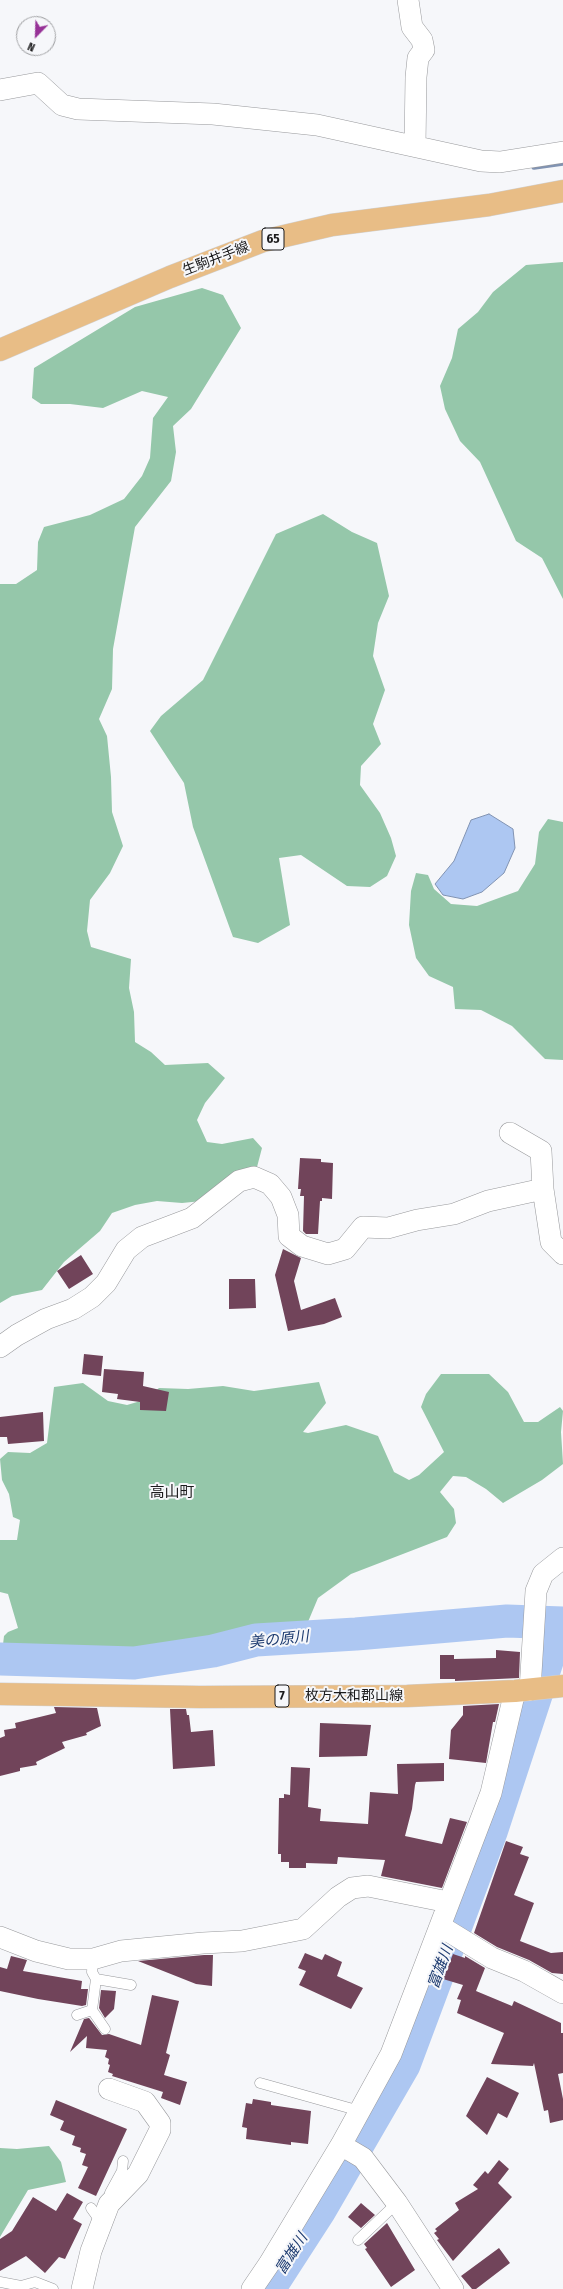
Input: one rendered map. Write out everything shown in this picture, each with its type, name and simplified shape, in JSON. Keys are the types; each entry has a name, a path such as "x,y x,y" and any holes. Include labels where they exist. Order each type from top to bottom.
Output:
{"main road":[{"name":"生駒井手線","path":"0,350 170,277 263,241 332,225 489,205 563,191"},
{"name":"枚方大和郡山線","path":"0,1694 200,1697 407,1696 523,1691 563,1686"}],"street":[{"path":"408,0 412,28 422,40 424,50 418,58 416,77 415,146"},
{"path":"0,90 38,83 62,105 78,109 213,114 309,124 480,161 500,162 563,152"},
{"path":"510,1133 541,1151 543,1189 551,1242 563,1254"},
{"path":"0,1348 17,1335 46,1320 73,1309 92,1297 106,1283 126,1250 142,1237 192,1218 239,1181 254,1177 270,1184 281,1197 288,1215 289,1236 302,1246 328,1254 345,1249 362,1227 388,1228 418,1220 454,1214 488,1201 543,1189"},
{"path":"252,2289 269,2264 341,2145 391,2054 491,1793 523,1691 536,1591 543,1574 563,1558"},
{"path":"0,1938 36,1951 68,1959 92,1959 121,1951 203,1943 242,1941 303,1929 338,1897 352,1888 368,1886 448,1902"},
{"path":"440,1926 492,1958 524,1970 563,1992"},
{"path":"82,2289 100,2211 138,2174 160,2130 160,2123 144,2102 109,2089"},
{"path":"341,2145 363,2158 397,2203 453,2289"}],"lane":[{"path":"92,1959 92,1972 96,1979 92,2010 105,2029"},
{"path":"96,1979 131,1985"},
{"path":"77,2015 92,2010"},
{"path":"260,2083 360,2111"},
{"path":"100,2211 122,2171 122,2160"},
{"path":"358,2240 397,2203"},
{"path":"0,2282 21,2286 35,2282 53,2289"}],"green space":[{"path":"563,262 563,599 542,558 516,541 480,462 460,441 445,409 440,386 452,358 458,329 478,312 493,292 526,265"},
{"path":"202,288 223,295 241,328 191,409 173,426 176,452 171,481 135,527 113,649 112,689 99,719 107,736 111,777 112,812 123,846 110,873 90,900 87,931 91,947 131,959 129,988 134,1012 135,1042 151,1052 165,1065 208,1063 225,1078 205,1103 197,1120 207,1142 222,1144 253,1138 262,1148 257,1167 202,1201 182,1203 157,1201 135,1205 112,1213 100,1231 64,1262 42,1290 12,1296 0,1303 0,584 16,584 37,570 38,542 44,527 90,515 124,499 142,476 150,458 153,418 168,397 142,391 103,408 70,404 41,404 32,398 34,368 135,307"},
{"path":"323,514 352,532 377,543 389,596 378,623 373,656 385,690 373,724 381,744 361,766 360,785 380,813 391,838 396,856 387,876 370,887 347,886 301,855 279,858 290,925 258,943 233,937 193,827 184,783 150,731 161,716 203,680 276,534"},
{"path":"548,819 563,822 563,1060 545,1059 512,1026 481,1010 455,1009 453,987 429,976 416,958 409,925 411,891 416,873 428,875 434,889 451,904 477,906 518,891 535,864 539,832"},
{"path":"441,1374 489,1374 508,1392 524,1422 538,1422 560,1407 563,1411 561,1432 563,1464 542,1480 503,1503 486,1489 466,1477 453,1476 440,1492 454,1509 456,1523 447,1537 351,1574 318,1598 305,1629 266,1633 167,1653 114,1659 2,1653 4,1636 8,1632 18,1628 8,1594 0,1592 0,1540 17,1540 20,1520 13,1517 9,1494 2,1480 0,1459 8,1452 30,1453 47,1443 54,1387 83,1383 108,1401 127,1405 144,1400 159,1388 188,1389 223,1386 254,1391 319,1382 326,1403 303,1432 308,1433 346,1425 378,1436 394,1472 409,1480 419,1475 444,1452 421,1407 426,1394"},
{"path":"49,2146 61,2162 66,2182 28,2190 0,2237 0,2148 17,2149"}],"water":[{"path":"489,814 513,829 515,848 504,873 482,892 463,899 443,895 435,884 454,861 471,820"}],"building":[{"path":"300,1158 321,1159 321,1162 333,1163 332,1199 322,1198 322,1201 320,1201 318,1234 306,1234 303,1231 304,1196 300,1196 301,1189 298,1189"},
{"path":"283,1249 301,1258 294,1281 301,1310 335,1298 342,1317 324,1324 288,1331 275,1275"},
{"path":"81,1255 93,1274 69,1289 57,1271"},
{"path":"229,1279 255,1279 256,1308 229,1309"},
{"path":"84,1354 103,1356 101,1376 82,1374"},
{"path":"104,1369 144,1372 143,1386 169,1392 166,1411 140,1410 140,1402 117,1399 118,1394 102,1392"},
{"path":"43,1412 44,1441 8,1444 7,1437 0,1437 0,1417"},
{"path":"496,1650 520,1652 519,1678 455,1681 455,1679 440,1679 440,1655 454,1655 454,1659 496,1658"},
{"path":"499,1704 495,1722 493,1722 486,1763 449,1759 451,1730 463,1715 463,1706"},
{"path":"54,1707 97,1708 101,1726 86,1733 87,1735 62,1742 65,1748 36,1762 37,1765 20,1768 20,1771 0,1776 0,1738 5,1736 4,1730 16,1728 15,1723 56,1713"},
{"path":"170,1709 186,1709 187,1715 189,1715 191,1732 213,1730 215,1766 173,1769"},
{"path":"320,1723 371,1725 367,1756 319,1757"},
{"path":"444,1763 444,1781 416,1782 412,1809 405,1836 442,1844 450,1818 467,1822 442,1888 381,1876 385,1860 338,1857 337,1864 306,1863 306,1868 289,1868 289,1862 281,1862 281,1854 278,1854 279,1798 284,1798 284,1794 290,1795 291,1767 310,1768 308,1807 321,1809 320,1821 368,1824 370,1792 398,1794 397,1764"},
{"path":"506,1841 523,1847 520,1854 529,1857 514,1895 534,1903 520,1941 551,1953 563,1952 563,1974 552,1973 529,1960 497,1947 474,1933"},
{"path":"305,1953 322,1960 325,1954 342,1962 337,1976 363,1988 351,2009 299,1985 306,1971 298,1968"},
{"path":"453,1954 465,1958 465,1956 485,1968 476,1991 512,2006 514,2001 561,2023 561,2033 563,2033 563,2073 558,2074 563,2099 563,2120 550,2123 548,2110 544,2111 534,2063 533,2066 491,2064 504,2033 457,2013 461,2000 457,1999 463,1985 443,1979"},
{"path":"213,1955 212,1986 196,1984 138,1961"},
{"path":"11,1956 27,1960 23,1971 82,1981 81,1989 88,1989 86,2005 82,2006 38,1999 0,1991 0,1967 7,1969"},
{"path":"101,1990 116,1991 114,2009 105,2018 99,2008"},
{"path":"152,1995 179,2001 166,2053 170,2055 164,2075 187,2082 180,2105 161,2098 163,2092 112,2076 113,2074 108,2072 110,2065 108,2064 109,2059 105,2057 107,2050 86,2048 87,2036 70,2052 84,2019 89,2018 102,2035 109,2034 141,2045"},
{"path":"487,2077 519,2093 507,2118 498,2113 487,2135 466,2116"},
{"path":"253,2099 271,2102 271,2105 311,2111 308,2144 291,2142 291,2145 246,2139 247,2128 242,2127 246,2103 252,2104"},
{"path":"56,2100 127,2129 96,2196 78,2188 88,2167 82,2165 86,2154 80,2152 81,2148 72,2145 75,2136 60,2130 64,2121 50,2115"},
{"path":"499,2160 509,2169 498,2183 512,2197 453,2261 437,2240 439,2239 434,2233 437,2231 435,2229 459,2210 455,2203 478,2189 473,2185 485,2171 488,2174"},
{"path":"67,2193 83,2202 73,2219 82,2224 65,2259 59,2257 45,2273 26,2256 0,2271 0,2239 12,2231 33,2197 56,2211"},
{"path":"361,2203 375,2215 361,2228 348,2217"},
{"path":"387,2223 415,2270 391,2287 365,2249 367,2248 364,2244"},
{"path":"499,2248 510,2263 476,2289 472,2289 461,2276"}],"waterway":[{"path":"534,167 563,163"},
{"name":"美の原川","path":"0,1659 134,1663 213,1651 256,1640 356,1634 507,1621 563,1623"},
{"name":"富雄川","path":"269,2289 320,2210 404,2065 491,1832 559,1625"}],"district":[{"name":"高山町","path":"172,1493"}]}
